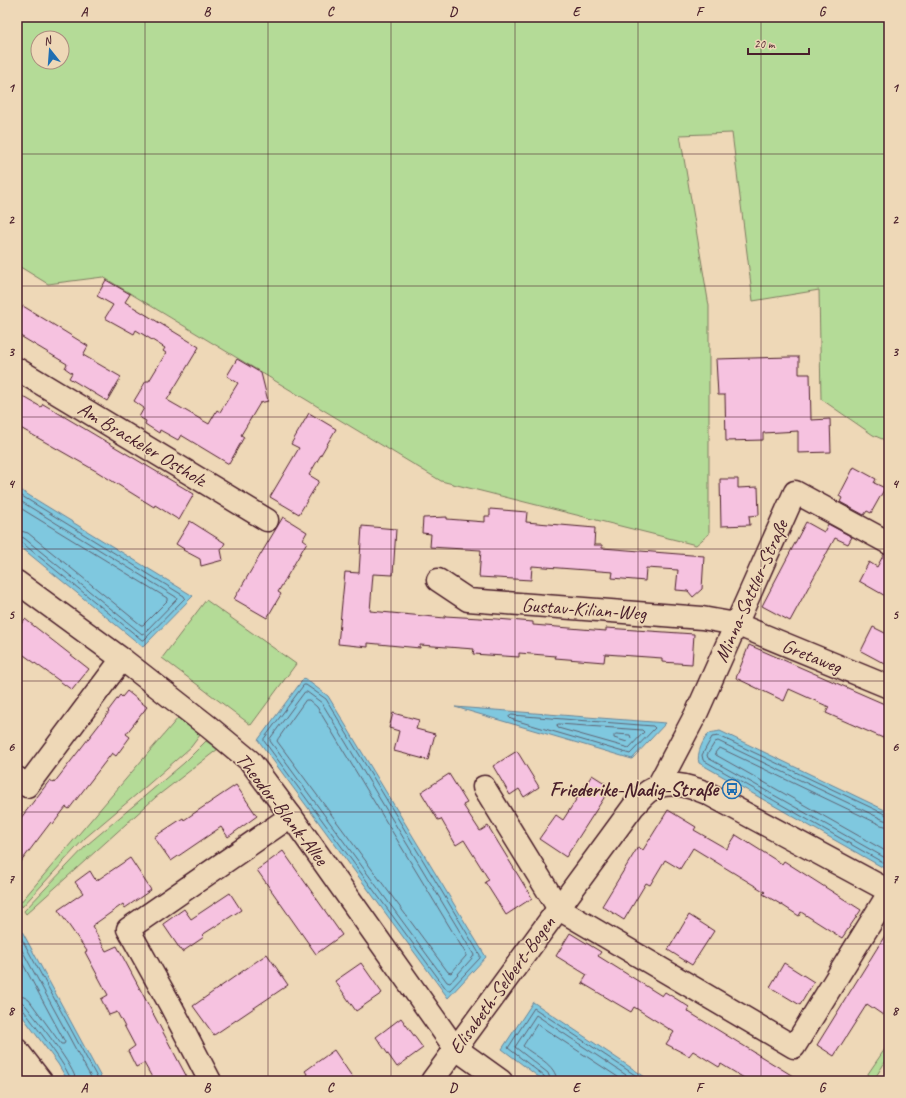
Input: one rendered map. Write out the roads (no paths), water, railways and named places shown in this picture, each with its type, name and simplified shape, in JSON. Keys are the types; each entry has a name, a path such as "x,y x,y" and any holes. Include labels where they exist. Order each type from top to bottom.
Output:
{"street":[{"name":"Am Brackeler Ostholz","path":"17,369 267,520"},
{"name":"Minna-Sattler-Straße","path":"658,786 697,712 795,492 889,543"},
{"name":"Gustav-Kilian-Weg","path":"438,580 468,600 702,618 736,624"},
{"name":"Theodor-Blank-Allee","path":"17,582 122,659 210,727 250,761 291,816 455,1048 501,1081"},
{"name":"Gretaweg","path":"736,624 889,687"},
{"path":"17,778 27,786 122,659"},
{"path":"559,908 794,1047 889,892 707,793 691,787 676,784 658,786"},
{"name":"Elisabeth-Selbert-Bogen","path":"432,1081 633,807 648,792 658,786"},
{"name":"Elisabeth-Selbert-Bogen","path":"484,787 559,908"},
{"path":"210,1081 171,1006 128,929 291,816"}],"water":[{"path":"17,488 193,596 143,647 17,544"},
{"path":"304,678 328,696 486,957 448,998 258,740"},
{"path":"455,707 666,723 632,759"},
{"path":"720,731 889,812 889,871 699,763 699,751 707,735"},
{"path":"17,922 103,1081 68,1081 58,1064 17,1009"},
{"path":"533,1002 651,1081 544,1081 502,1049"}],"place":[{"name":"Friederike-Nadig-Straße","path":"732,789"}]}
